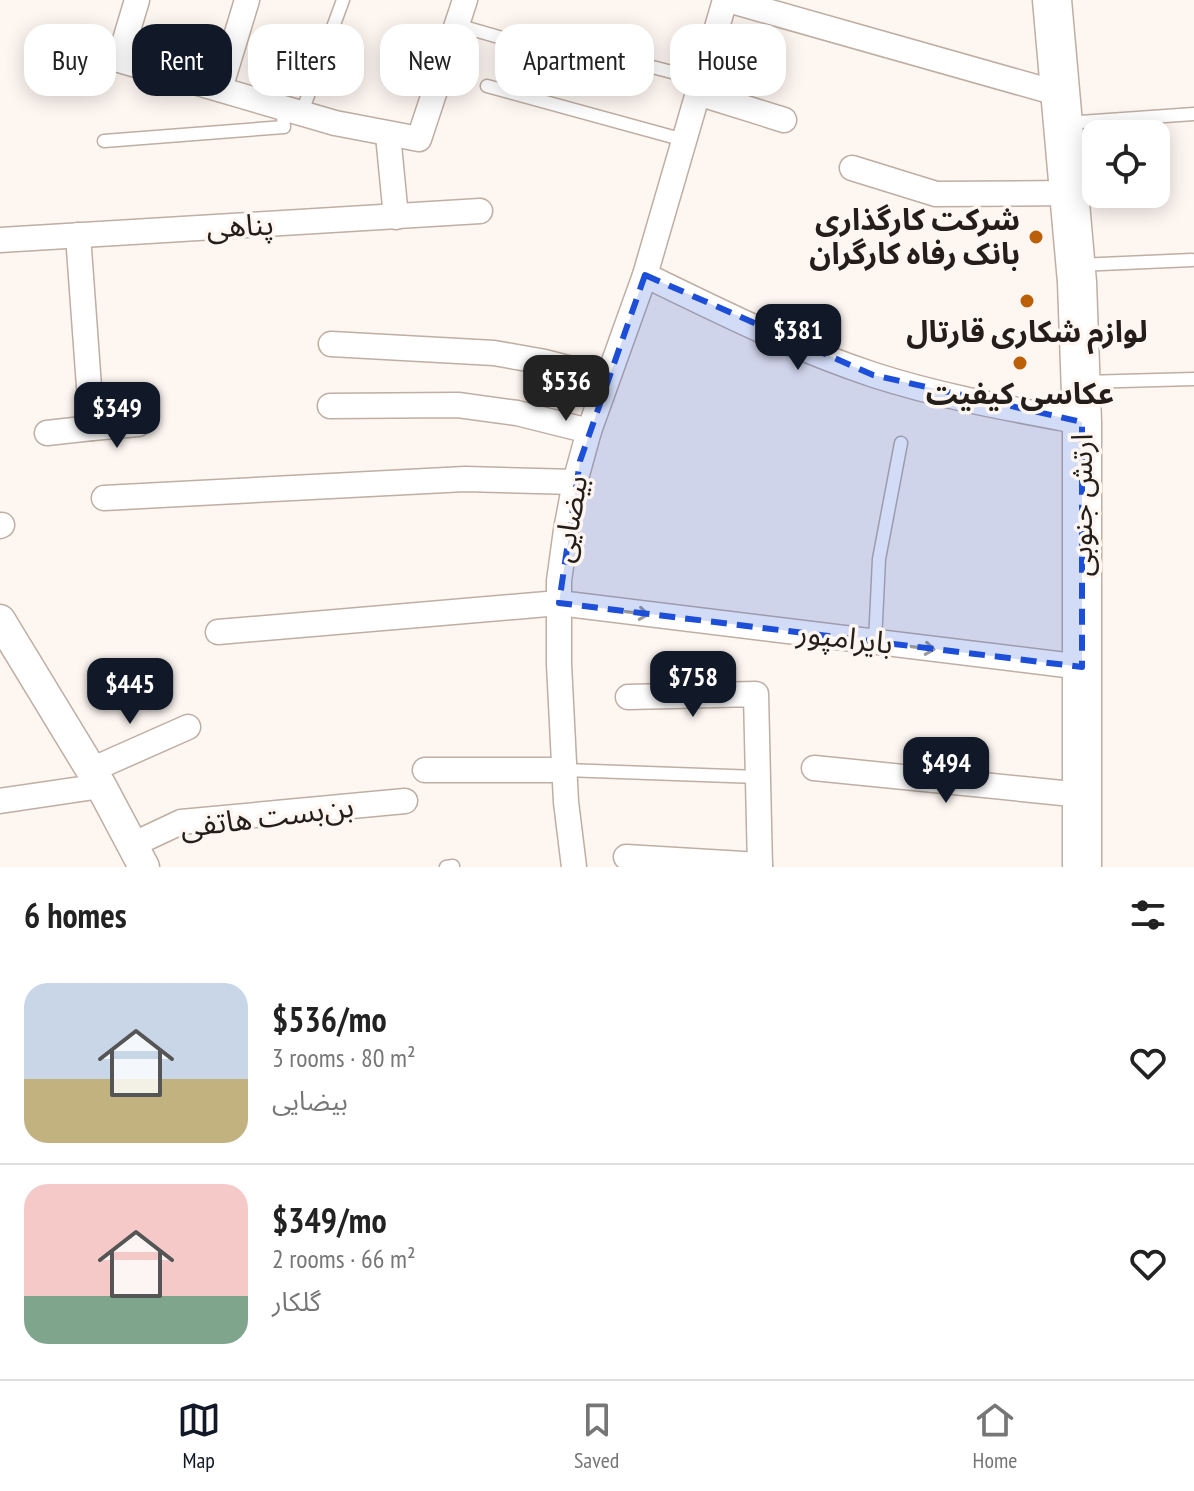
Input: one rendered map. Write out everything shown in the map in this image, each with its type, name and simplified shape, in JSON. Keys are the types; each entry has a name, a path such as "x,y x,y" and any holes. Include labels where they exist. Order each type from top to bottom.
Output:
{"main road":[{"name":"ارتش جنوبی","path":"1052,0 1075,265 1081,382 1082,867"}],"street":[{"path":"132,64 119,60 137,0"},
{"path":"232,49 247,0"},
{"path":"457,24 465,0"},
{"path":"727,0 1061,108"},
{"name":"بیضایی","path":"720,24 727,0"},
{"path":"232,92 335,123 419,139 433,96"},
{"name":"بیضایی","path":"574,867 565,770 559,603 561,568 575,482 589,431 645,275 697,96"},
{"path":"723,96 784,120"},
{"path":"388,135 396,217"},
{"path":"852,168 936,194 1069,193"},
{"name":"پناهی","path":"0,240 480,211"},
{"path":"78,235 92,428"},
{"path":"645,275 813,352 873,375 975,402 1082,422"},
{"path":"331,344 494,353 607,378"},
{"path":"330,406 458,405 517,413 589,431"},
{"path":"47,433 138,424"},
{"path":"104,498 465,479 575,482"},
{"name":"بایرامپور","path":"218,632 559,603 1082,667"},
{"path":"0,620 96,778 138,856"},
{"path":"626,857 760,866 756,694 628,697"},
{"path":"0,801 96,778 188,727"},
{"path":"814,768 1082,795"},
{"path":"425,770 565,770"},
{"name":"بن‌بست هاتفی","path":"138,856 181,822 405,801"}],"lane":[{"path":"104,141 284,127 343,0"},
{"path":"479,31 565,56 580,33 620,44 622,59 670,76"},
{"path":"487,86 684,140"},
{"path":"1061,108 1194,114"},
{"path":"1075,265 1192,260"},
{"path":"1081,382 1194,379"},
{"path":"875,642 879,559 901,443"},
{"path":"565,770 758,777"},
{"path":"446,867 453,866"}],"highlighted area":[{"path":"645,275 873,375 1082,422 1082,667 559,603 580,461"}],"place":[{"name":"شرکت کارگذاری بانک رفاه کارگران","path":"1036,237"},
{"name":"لوازم شکاری قارتال","path":"1027,301"},
{"name":"عکاسی کیفیت","path":"1020,363"}]}
